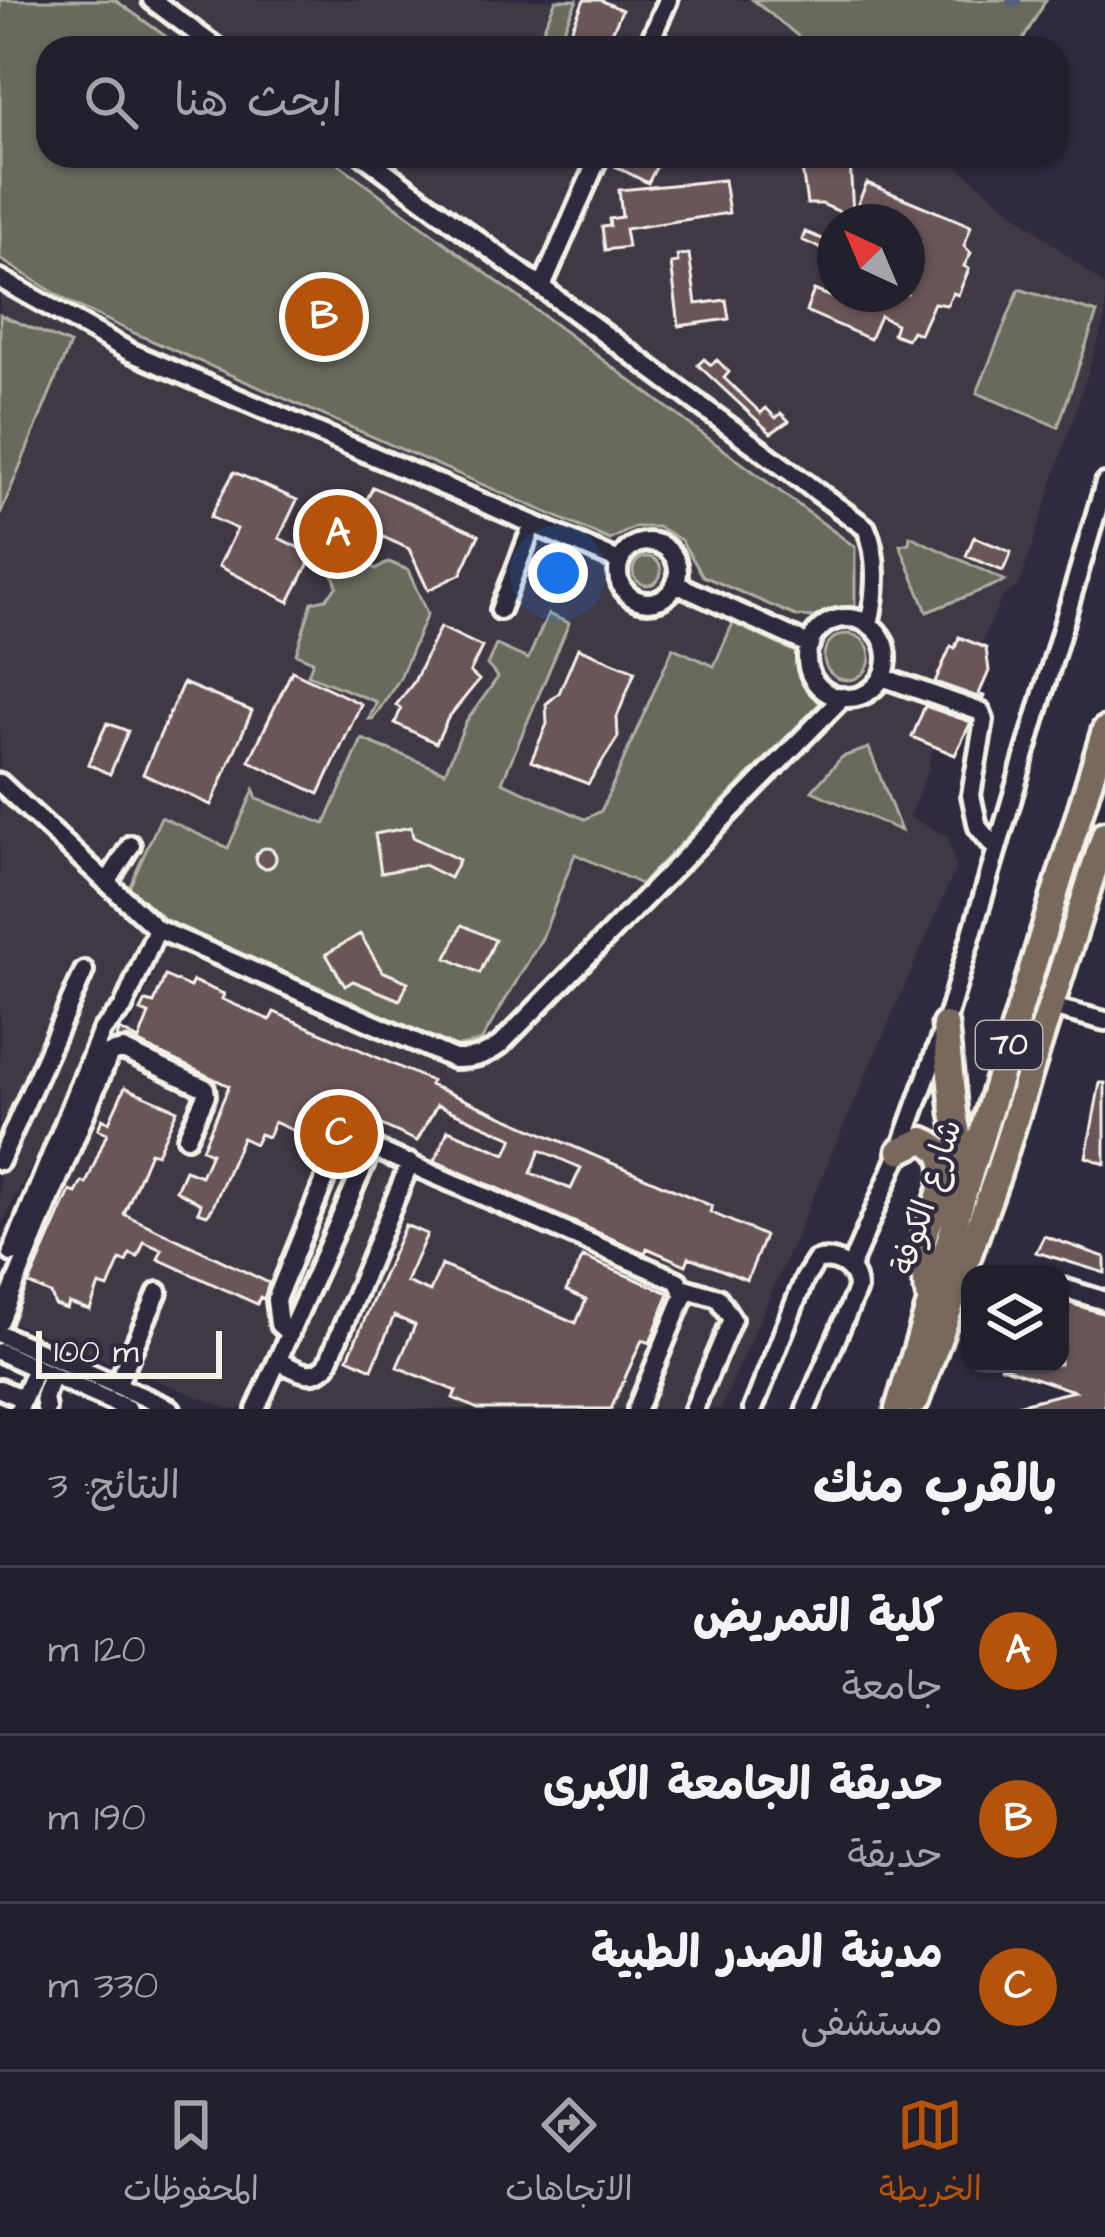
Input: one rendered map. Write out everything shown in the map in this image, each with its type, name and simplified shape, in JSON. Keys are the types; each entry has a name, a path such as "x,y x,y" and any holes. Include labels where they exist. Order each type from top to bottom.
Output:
{"highway":[{"name":"شارع الكوفة","path":"933,1327 929,1298 968,1188 1105,730"},
{"name":"شارع الكوفة","path":"913,1409 933,1327 1051,1007 1103,844"},
{"path":"945,1025 968,1188"},
{"path":"900,1151 923,1140 939,1149 945,1163 922,1245 929,1298"},
{"path":"884,1409 907,1349 933,1327 945,1367 929,1409"},
{"name":"شارع الكوفة","path":"898,1409 923,1359"}],"street":[{"path":"152,0 201,36"},
{"path":"652,36 668,0"},
{"path":"380,168 866,528 872,549 874,601 869,624"},
{"path":"542,287 594,168"},
{"path":"0,279 130,352 620,561"},
{"path":"850,1268 900,1151 945,1025 1105,483"},
{"path":"500,610 533,524"},
{"path":"654,542 664,546 677,562 676,584 655,602 636,601 618,580 620,561 634,545 654,542"},
{"path":"676,584 809,645"},
{"path":"834,620 869,624 884,642 887,654 882,677 866,693 843,698 831,694 813,679 809,645 834,620"},
{"path":"882,677 981,712 984,720 971,795 978,827 996,849"},
{"path":"0,783 157,928 454,1059 485,1056 843,698"},
{"path":"107,883 131,844"},
{"path":"11,1253 102,1030 124,1008 157,928"},
{"path":"0,1161 84,971"},
{"path":"1051,1007 1105,1021"},
{"path":"0,1321 110,1053 123,1050 205,1088 188,1137"},
{"path":"290,1334 279,1324 276,1300 336,1152 351,1142 410,1163 668,1276 684,1288 718,1298 732,1319 694,1409"},
{"path":"256,1409 372,1147"},
{"path":"278,1361 310,1376 327,1365 410,1163"},
{"path":"753,1409 812,1265 824,1258 850,1268 857,1289 806,1409"},
{"path":"637,1409 684,1288"},
{"path":"1069,1290 1105,1301"},
{"path":"117,1385 158,1292"},
{"path":"0,1334 171,1409"},
{"path":"0,1352 128,1409"},
{"path":"0,1390 21,1404 44,1371"},
{"path":"44,1371 46,1409"}],"shaded area":[{"path":"0,0 751,0 796,36 36,36 36,168 959,168 1105,286 1105,319 1020,584 1003,596 974,658 962,670 909,816 948,837 956,868 721,1409 229,1409 3,1319 157,967 122,1026 97,1037 0,1228"}],"green space":[{"path":"0,0 115,0 165,36 36,36 36,168 344,168 855,547 855,606 814,617 796,616 703,576 681,540 658,527 635,527 610,540 134,333 69,302 0,259"},
{"path":"556,0 577,0 560,36 540,36"},
{"path":"753,0 1046,0 1025,36 798,36"},
{"path":"1019,289 1097,313 1058,427 977,393"},
{"path":"0,315 70,344 0,515"},
{"path":"335,534 365,545 369,566 377,569 389,562 408,570 427,614 400,678 373,719 369,719 377,702 308,675 313,661 296,654 312,602 326,599 337,586 333,574 323,566"},
{"path":"910,536 1005,581 927,612 900,545 909,543"},
{"path":"647,557 657,561 661,571 657,581 647,585 637,581 633,571 637,561"},
{"path":"548,614 569,623 502,782 585,819 601,811 673,648 714,666 733,623 795,652 805,683 822,701 641,884 575,854 542,938 481,1041 456,1047 170,924 129,888 161,817 228,848 254,790 257,799 325,824 362,739 445,772 466,722 498,677 487,665 496,645 528,659"},
{"path":"847,634 863,641 870,657 863,673 847,680 831,673 824,657 831,641"},
{"path":"869,748 901,831 812,791 842,757"}],"building":[{"path":"584,0 600,0 622,10 610,36 568,36"},
{"path":"619,168 656,168 648,183"},
{"path":"802,168 850,168 852,204 807,204"},
{"path":"724,180 729,213 625,229 628,247 605,250 602,227 610,226 609,219 622,217 619,190"},
{"path":"867,183 918,204 858,204"},
{"path":"925,207 971,226 964,246 971,253 964,266 969,269 958,295 953,293 947,305 934,303 920,334 912,331 907,339 893,334 896,324 880,316 870,339 806,311 814,290 817,312 925,312"},
{"path":"805,232 817,237 817,247 802,240"},
{"path":"689,254 696,304 726,300 729,319 679,326 671,263 678,262 677,255"},
{"path":"704,359 711,365 717,360 729,372 724,378 761,413 766,408 776,418 781,413 789,421 771,433 698,365"},
{"path":"234,472 297,500 279,538 313,555 289,602 219,566 237,529 210,517"},
{"path":"373,487 479,535 461,574 428,590 409,549 355,524"},
{"path":"974,537 1011,552 1003,571 966,556"},
{"path":"440,627 482,647 470,672 479,680 448,718 436,743 395,723 401,709 396,705 414,682"},
{"path":"959,637 986,648 989,671 979,694 983,699 935,682"},
{"path":"578,648 635,671 617,717 618,737 588,784 531,761 547,724 546,704 559,693"},
{"path":"292,671 361,704 319,794 249,761"},
{"path":"183,683 252,711 211,805 143,774"},
{"path":"925,706 971,722 955,755 912,737"},
{"path":"107,723 128,731 110,774 88,764"},
{"path":"411,827 413,837 459,860 450,878 424,865 381,873 375,834"},
{"path":"266,848 276,858 266,868 256,858"},
{"path":"462,925 495,940 480,973 447,958"},
{"path":"360,934 382,971 408,982 400,1000 353,981 345,986 326,954"},
{"path":"165,976 190,987 193,981 270,1020 274,1012 712,1206 710,1212 765,1236 747,1280 689,1257 686,1265 647,1248 645,1253 435,1161 448,1130 506,1154 513,1138 437,1105 417,1141 377,1123 373,1134 333,1131 326,1145 274,1122 268,1137 260,1134 255,1144 242,1138 212,1209 207,1215 198,1212 201,1204 176,1190 185,1170 201,1176 211,1153 202,1149 229,1086 128,1038 116,1039 120,1030 139,1040 149,1014 141,1011 146,1001 154,1003","holes":["540,1150 581,1168 571,1189 531,1173"]},
{"path":"1100,1083 1105,1083 1105,1164 1086,1157"},
{"path":"125,1087 177,1110 157,1154 150,1152 124,1214 269,1283 257,1304 158,1259 162,1250 144,1242 138,1257 130,1254 126,1262 120,1260 108,1288 99,1285 90,1310 69,1303 67,1309 55,1305 51,1294 29,1284 70,1191 76,1193 82,1182 86,1184 107,1133 98,1129 102,1119 109,1122"},
{"path":"405,1225 427,1234 406,1282 430,1292 441,1265 576,1323 586,1300 566,1291 583,1257 669,1293 650,1343 642,1340 611,1409 478,1409 453,1398 456,1391 397,1367 415,1325 394,1316 372,1369 348,1358"},
{"path":"1044,1236 1105,1257 1105,1273 1036,1252"},
{"path":"1069,1303 1105,1314 1105,1409 1017,1409 1017,1405 1074,1391 1020,1373 1069,1373"}],"place":[{"name":"حديقة الجامعة الكبرى","path":"324,317"},
{"name":"كلية التمريض","path":"338,534"},
{"name":"مدينة الصدر الطبية","path":"339,1134"}]}
